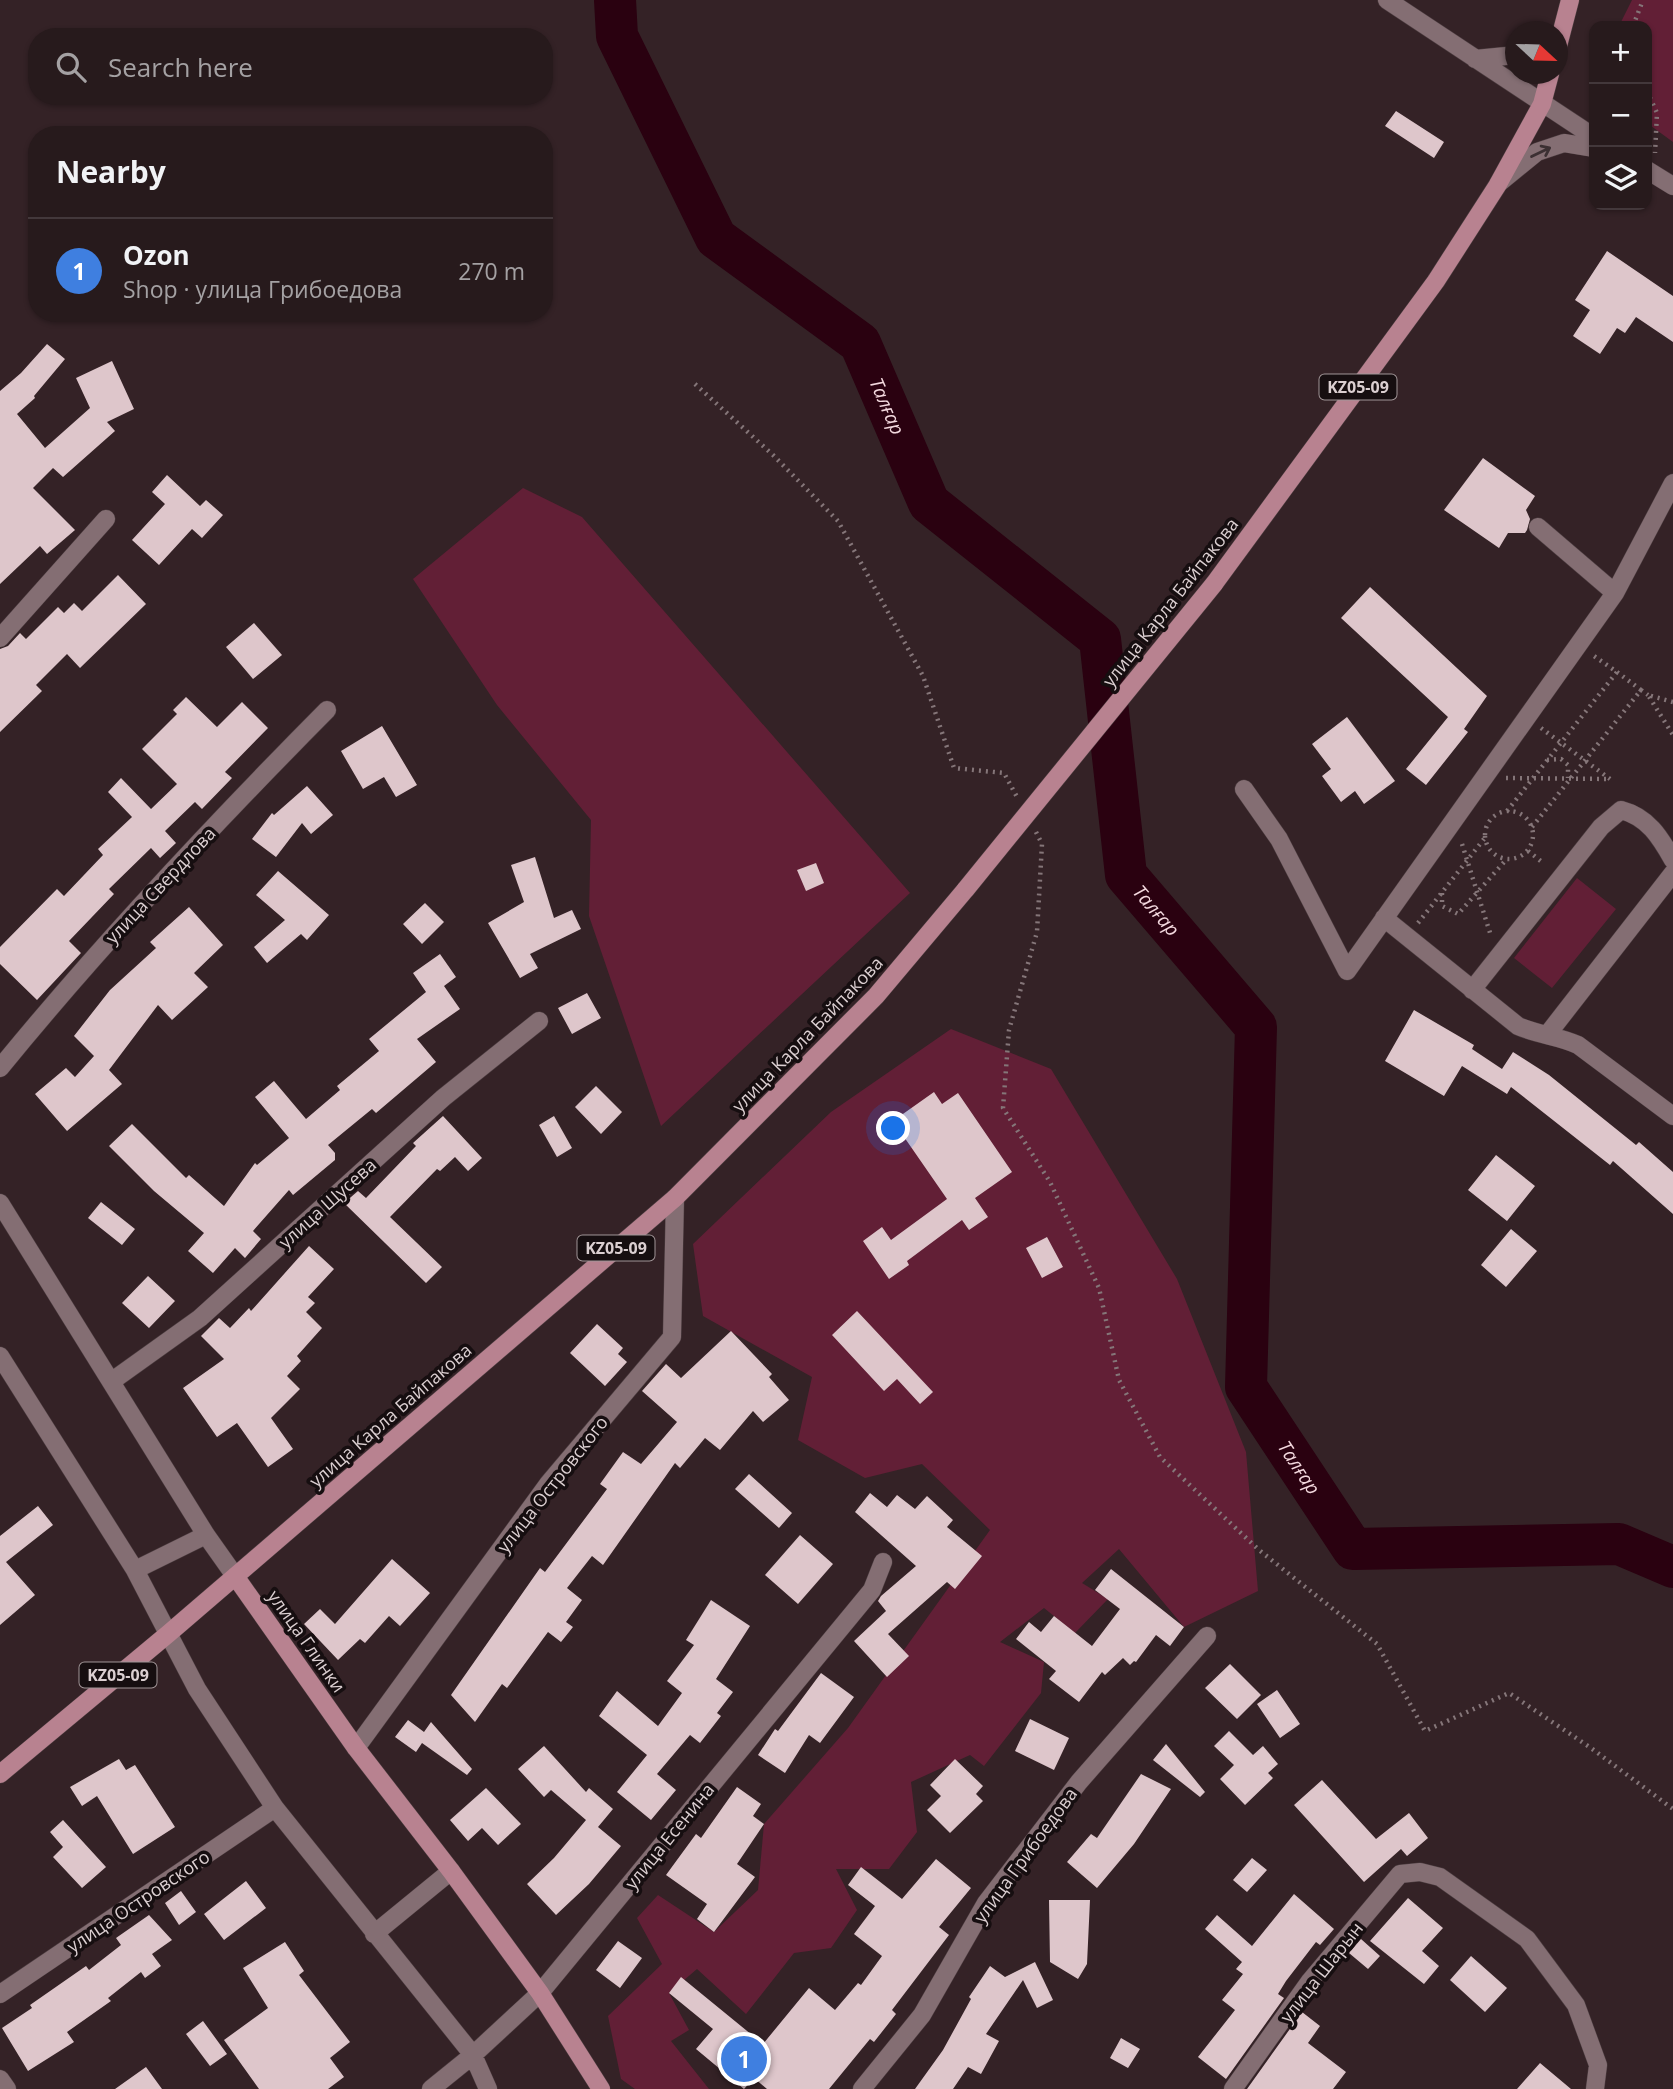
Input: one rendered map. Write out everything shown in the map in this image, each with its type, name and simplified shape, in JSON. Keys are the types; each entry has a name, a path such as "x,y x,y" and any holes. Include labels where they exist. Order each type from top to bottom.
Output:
{"main road":[{"path":"1562,21 1570,0"},
{"name":"KZ05-09","path":"1497,186 1542,104 1547,84"},
{"name":"улица Карла Байпакова","path":"0,1774 168,1634 675,1198 876,996 1214,583 1436,281 1497,186"},
{"name":"улица Глинки","path":"235,1576 356,1748 540,1993 601,2089"}],"street":[{"path":"1387,0 1589,134"},
{"path":"1475,59 1505,56"},
{"path":"1497,186 1537,152 1564,143 1589,147"},
{"path":"1652,173 1673,186"},
{"path":"1244,789 1279,839 1347,971 1615,593 1673,483"},
{"path":"0,639 106,519"},
{"path":"1538,527 1615,593"},
{"name":"улица Свердлова","path":"0,1068 68,985 235,803 327,710"},
{"path":"1472,990 1601,827 1621,810 1636,814 1656,832 1673,860"},
{"path":"1547,1035 1673,873"},
{"path":"1384,918 1518,1026 1564,1038 1578,1045 1673,1116"},
{"name":"улица Щусева","path":"112,1381 200,1318 443,1098 539,1021"},
{"name":"улица Островского","path":"356,1748 548,1484 672,1337 675,1198"},
{"name":"улица Глинки","path":"0,1203 206,1535 235,1576"},
{"path":"0,1356 135,1570 197,1689 275,1808 472,2055 488,2089"},
{"path":"135,1570 206,1535"},
{"name":"улица Есенина","path":"431,2089 540,1993 872,1590 883,1562"},
{"name":"улица Грибоедова","path":"862,2089 922,2015 986,1903 1079,1782 1207,1636"},
{"name":"улица Островского","path":"0,1994 275,1808"},
{"path":"374,1934 451,1871"},
{"name":"улица Шарын","path":"1233,2089 1310,1981 1400,1874 1420,1872 1440,1877 1527,1939 1576,2004 1598,2065 1595,2089"},
{"path":"0,2079 7,2089"}],"path":[{"path":"1635,21 1643,0"},
{"path":"1652,102 1657,113 1652,162"},
{"path":"695,384 838,521 923,676 954,768 1004,773 1023,809"},
{"path":"1579,645 1648,695 1673,702"},
{"path":"1407,937 1484,839 1487,823 1492,817 1507,811 1617,672"},
{"path":"1532,827 1641,690"},
{"path":"1648,695 1673,735"},
{"path":"1485,777 1611,779 1527,718"},
{"path":"1547,760 1561,759 1568,765 1568,779"},
{"path":"1484,839 1492,853 1506,860 1514,860 1528,851 1533,836 1532,827 1522,815 1507,811"},
{"path":"1030,820 1042,844 1037,932 1009,1030 1003,1108 1050,1182 1098,1288 1119,1380 1160,1457 1259,1550 1377,1644 1425,1731 1509,1693 1591,1748 1673,1809"},
{"path":"1454,820 1491,938"},
{"path":"1528,851 1542,862"},
{"path":"1442,892 1442,906 1458,914 1506,860"}],"shaded area":[{"path":"1632,0 1673,0 1673,142 1652,127 1652,21 1622,21"},
{"path":"523,488 582,517 910,893 661,1126 589,916 591,820 497,705 413,579"},
{"path":"1577,878 1616,909 1552,988 1514,958"},
{"path":"951,1029 1051,1069 1177,1279 1246,1452 1258,1591 1184,1627 1119,1549 1082,1583 1108,1599 1075,1633 1044,1608 1000,1642 1044,1662 1041,1693 984,1766 970,1755 911,1782 917,1832 889,1869 836,1869 857,1910 831,1948 794,1953 746,2014 697,1969 669,1993 689,2030 671,2041 709,2089 635,2089 621,2079 608,2016 662,1964 637,1918 658,1895 714,1932 758,1890 764,1824 848,1728 990,1530 922,1464 865,1478 798,1440 812,1377 703,1316 693,1244 831,1112"}],"building":[{"path":"1396,111 1444,142 1434,158 1385,126"},
{"path":"1607,251 1673,296 1673,342 1636,317 1625,333 1617,328 1600,354 1573,336 1590,310 1575,300"},
{"path":"47,344 65,359 35,398 17,414 45,448 90,408 76,378 112,361 134,409 107,422 115,431 63,477 53,468 33,488 75,530 47,554 40,546 0,584 0,391 21,373"},
{"path":"1483,458 1535,496 1526,510 1530,519 1525,533 1508,533 1499,548 1444,510"},
{"path":"167,475 200,506 206,500 223,515 202,538 192,529 159,565 132,540 165,504 152,492"},
{"path":"118,575 146,604 80,668 67,654 36,685 42,691 0,732 0,649 8,646 20,633 26,639 58,607 64,613 74,603 82,611"},
{"path":"1370,587 1487,696 1464,729 1468,732 1426,785 1406,769 1448,717 1341,618"},
{"path":"254,623 282,655 253,679 226,647"},
{"path":"186,697 217,727 242,702 268,728 225,772 232,778 202,809 195,802 165,831 176,843 160,858 151,848 109,889 114,894 69,941 81,953 37,1000 0,964 0,947 57,889 64,896 103,855 98,849 132,817 108,792 121,778 151,809 177,784 142,749 177,714 173,710"},
{"path":"1347,717 1395,781 1364,804 1355,791 1341,802 1322,776 1331,769 1312,744"},
{"path":"382,726 417,785 396,797 384,777 363,789 341,751"},
{"path":"307,786 333,815 311,834 302,823 276,857 252,839 272,813 274,815"},
{"path":"535,857 554,918 572,910 581,929 530,954 538,968 520,978 488,923 524,902 511,865"},
{"path":"816,863 824,883 806,891 797,870"},
{"path":"278,871 329,915 307,940 301,934 267,963 254,947 285,920 256,895"},
{"path":"425,903 444,922 422,944 403,924"},
{"path":"189,907 223,945 194,973 208,987 172,1020 158,1005 109,1070 122,1084 67,1131 35,1094 66,1068 75,1077 94,1056 74,1036 110,990 156,948 150,942"},
{"path":"440,954 456,977 444,986 460,1009 417,1039 436,1062 376,1113 372,1109 328,1145 335,1153 335,1160 293,1195 289,1190 253,1231 261,1239 245,1258 235,1248 213,1273 188,1251 204,1233 154,1191 109,1146 132,1124 186,1178 189,1175 224,1206 255,1163 257,1165 289,1138 255,1097 274,1081 306,1119 340,1090 337,1086 379,1051 369,1039 426,992 413,973"},
{"path":"587,993 601,1018 572,1034 558,1008"},
{"path":"1414,1010 1474,1045 1472,1049 1502,1069 1513,1052 1549,1075 1636,1145 1639,1142 1673,1172 1673,1214 1613,1161 1610,1165 1511,1087 1507,1094 1462,1066 1444,1096 1385,1061"},
{"path":"596,1086 622,1112 601,1134 575,1107"},
{"path":"934,1092 942,1104 958,1093 1012,1172 975,1198 988,1217 969,1230 962,1220 907,1261 909,1265 889,1279 863,1241 882,1227 891,1240 947,1199 893,1121"},
{"path":"443,1116 482,1158 468,1171 455,1157 440,1171 437,1169 390,1217 442,1267 426,1283 344,1203 358,1191 366,1198 416,1146 413,1143"},
{"path":"554,1116 572,1148 557,1157 539,1125"},
{"path":"1496,1155 1535,1186 1507,1221 1468,1190"},
{"path":"101,1202 135,1229 122,1245 88,1218"},
{"path":"1511,1229 1537,1251 1506,1287 1481,1265"},
{"path":"1047,1237 1063,1267 1042,1278 1026,1248"},
{"path":"309,1246 334,1269 308,1297 315,1303 306,1312 322,1328 297,1356 301,1361 287,1376 300,1389 271,1418 293,1449 268,1467 237,1423 217,1437 183,1388 224,1359 201,1336 219,1318 230,1328 249,1308 251,1311"},
{"path":"148,1276 175,1301 149,1328 122,1303"},
{"path":"857,1311 933,1392 920,1404 897,1379 884,1391 832,1335"},
{"path":"597,1324 623,1348 618,1354 627,1362 605,1386 570,1353"},
{"path":"731,1331 772,1374 769,1377 789,1400 763,1422 753,1411 720,1450 705,1438 680,1468 675,1463 603,1565 592,1556 567,1588 582,1600 566,1622 573,1627 561,1642 548,1632 507,1688 502,1684 475,1722 451,1695 540,1568 545,1572 607,1489 600,1484 623,1452 641,1464 677,1422 642,1391 666,1364 681,1378"},
{"path":"749,1474 792,1513 779,1528 735,1489"},
{"path":"870,1493 887,1507 897,1495 915,1509 927,1496 953,1520 947,1527 982,1556 955,1589 947,1582 888,1634 909,1656 887,1677 854,1641 886,1611 878,1601 881,1596 916,1566 855,1512"},
{"path":"38,1506 53,1525 6,1562 35,1595 0,1625 0,1536"},
{"path":"800,1535 833,1564 798,1604 765,1575"},
{"path":"392,1559 430,1593 400,1626 389,1616 365,1643 360,1639 338,1660 304,1624 320,1609 335,1624"},
{"path":"1111,1569 1184,1627 1170,1646 1156,1635 1136,1662 1130,1665 1123,1658 1105,1675 1102,1672 1079,1702 1049,1679 1056,1671 1016,1639 1029,1622 1041,1632 1054,1616 1092,1646 1120,1609 1095,1590"},
{"path":"711,1600 750,1626 716,1679 733,1692 717,1713 721,1716 700,1743 690,1735 657,1774 676,1790 651,1820 617,1792 647,1755 599,1716 617,1691 658,1726 682,1693 667,1681 694,1645 686,1640"},
{"path":"1230,1664 1261,1695 1237,1719 1205,1688"},
{"path":"821,1673 854,1697 820,1743 809,1735 785,1773 758,1755 775,1729 778,1731"},
{"path":"1277,1690 1300,1724 1280,1738 1257,1704"},
{"path":"1030,1719 1069,1738 1054,1770 1015,1751"},
{"path":"408,1720 424,1732 431,1722 472,1769 467,1775 422,1743 416,1752 395,1737"},
{"path":"1229,1731 1253,1755 1263,1746 1278,1764 1268,1773 1273,1778 1245,1805 1220,1779 1234,1765 1214,1746"},
{"path":"1166,1744 1205,1792 1200,1797 1153,1760"},
{"path":"544,1746 586,1792 589,1788 613,1809 598,1827 621,1846 589,1884 556,1915 527,1884 554,1858 586,1820 551,1790 544,1797 518,1769"},
{"path":"119,1759 126,1770 135,1765 175,1827 133,1854 97,1796 82,1806 70,1787"},
{"path":"955,1759 983,1786 976,1794 983,1801 950,1833 927,1810 941,1796 930,1785"},
{"path":"1141,1774 1171,1789 1134,1844 1097,1888 1067,1862 1091,1834 1097,1838"},
{"path":"1322,1780 1376,1839 1409,1813 1428,1838 1407,1856 1401,1849 1364,1882 1294,1805"},
{"path":"737,1787 761,1804 753,1816 764,1824 737,1864 755,1877 714,1932 697,1919 707,1904 666,1875 696,1834 701,1838"},
{"path":"486,1788 521,1824 498,1845 482,1828 468,1841 450,1820"},
{"path":"63,1820 106,1867 82,1888 53,1857 63,1847 50,1832"},
{"path":"1252,1858 1267,1870 1247,1892 1233,1880"},
{"path":"936,1859 971,1888 939,1927 949,1935 892,2010 896,2014 874,2042 870,2039 829,2089 767,2089 754,2078 744,2089 696,2049 713,2029 669,1993 681,1977 763,2044 809,1988 835,2010 858,1983 861,1985 882,1956 854,1934 875,1906 848,1885 861,1867 902,1899"},
{"path":"246,1881 266,1908 224,1940 204,1914"},
{"path":"181,1891 196,1912 179,1925 165,1903"},
{"path":"1294,1894 1334,1929 1320,1945 1316,1942 1286,1981 1278,1994 1284,1998 1226,2079 1198,2057 1235,2010 1222,2000 1243,1974 1236,1969 1242,1962 1205,1929 1217,1915 1252,1946"},
{"path":"1408,1898 1443,1928 1422,1951 1439,1966 1424,1984 1370,1941"},
{"path":"1049,1900 1090,1900 1087,1964 1078,1979 1050,1962"},
{"path":"149,1915 172,1940 152,1954 161,1966 145,1978 141,1972 108,1998 111,2001 67,2032 74,2042 28,2071 2,2028 86,1966 89,1970 121,1945 116,1938"},
{"path":"1361,1939 1380,1956 1368,1969 1349,1953"},
{"path":"618,1941 642,1958 620,1988 596,1970"},
{"path":"285,1942 304,1971 299,1975 350,2042 330,2058 344,2077 328,2089 259,2089 224,2040 268,2008 243,1968"},
{"path":"1471,1956 1507,1988 1485,2012 1450,1980"},
{"path":"1035,1962 1053,2000 1037,2008 1023,1980 986,2034 999,2041 981,2074 968,2067 953,2089 915,2089 943,2050 971,1999 969,1997 990,1966 1005,1977"},
{"path":"1302,2012 1320,2026 1308,2043 1346,2072 1333,2089 1247,2089"},
{"path":"203,2021 227,2054 210,2066 186,2034"},
{"path":"1121,2038 1140,2049 1128,2068 1110,2058"},
{"path":"1540,2063 1571,2089 1517,2089"},
{"path":"146,2067 162,2089 115,2089"}],"waterway":[{"name":"Талғар","path":"615,0 617,36 716,238 860,343 929,503 1100,639 1126,875 1256,1027 1246,1387 1353,1549 1619,1544 1673,1567"}],"place":[{"name":"Ozon","path":"744,2059"}]}
